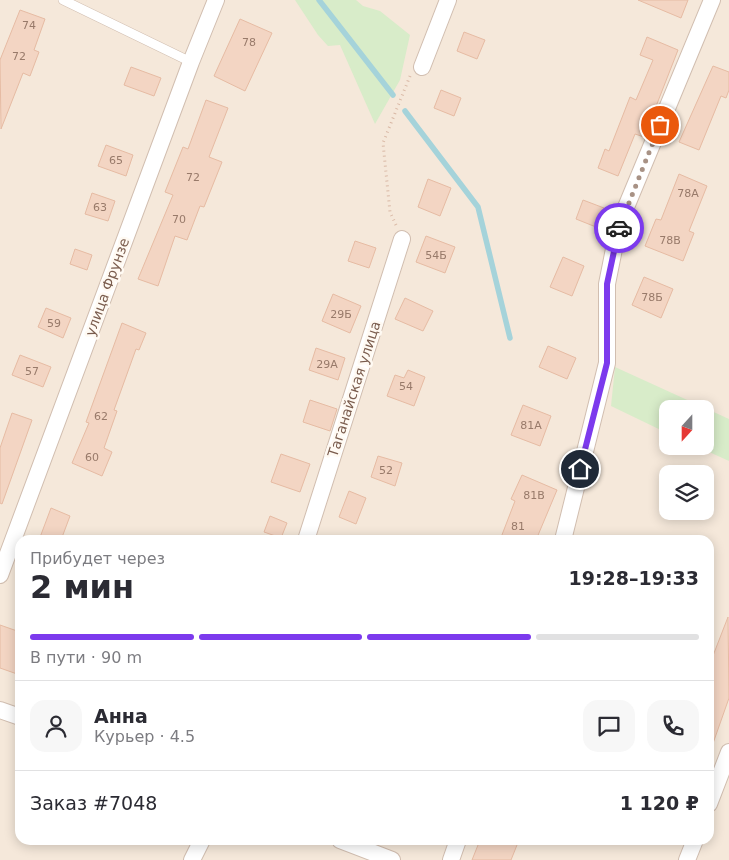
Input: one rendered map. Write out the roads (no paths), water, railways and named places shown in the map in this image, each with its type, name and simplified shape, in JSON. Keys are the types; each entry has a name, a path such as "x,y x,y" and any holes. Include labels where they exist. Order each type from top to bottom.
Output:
{"street":[{"name":"улица Фрунзе","path":"0,575 191,62 216,0"},
{"path":"422,67 448,0"},
{"path":"563,535 607,363 607,284 619,224 712,0"},
{"name":"Таганайская улица","path":"308,535 402,239"},
{"path":"0,710 15,715"},
{"path":"714,791 729,752"},
{"path":"192,860 200,845"},
{"path":"353,845 392,860"},
{"path":"451,860 456,845"},
{"path":"687,860 693,845"}],"lane":[{"path":"63,0 191,62"}],"waterway":[{"path":"319,0 393,95"},
{"path":"405,111 478,207 510,338"}]}
